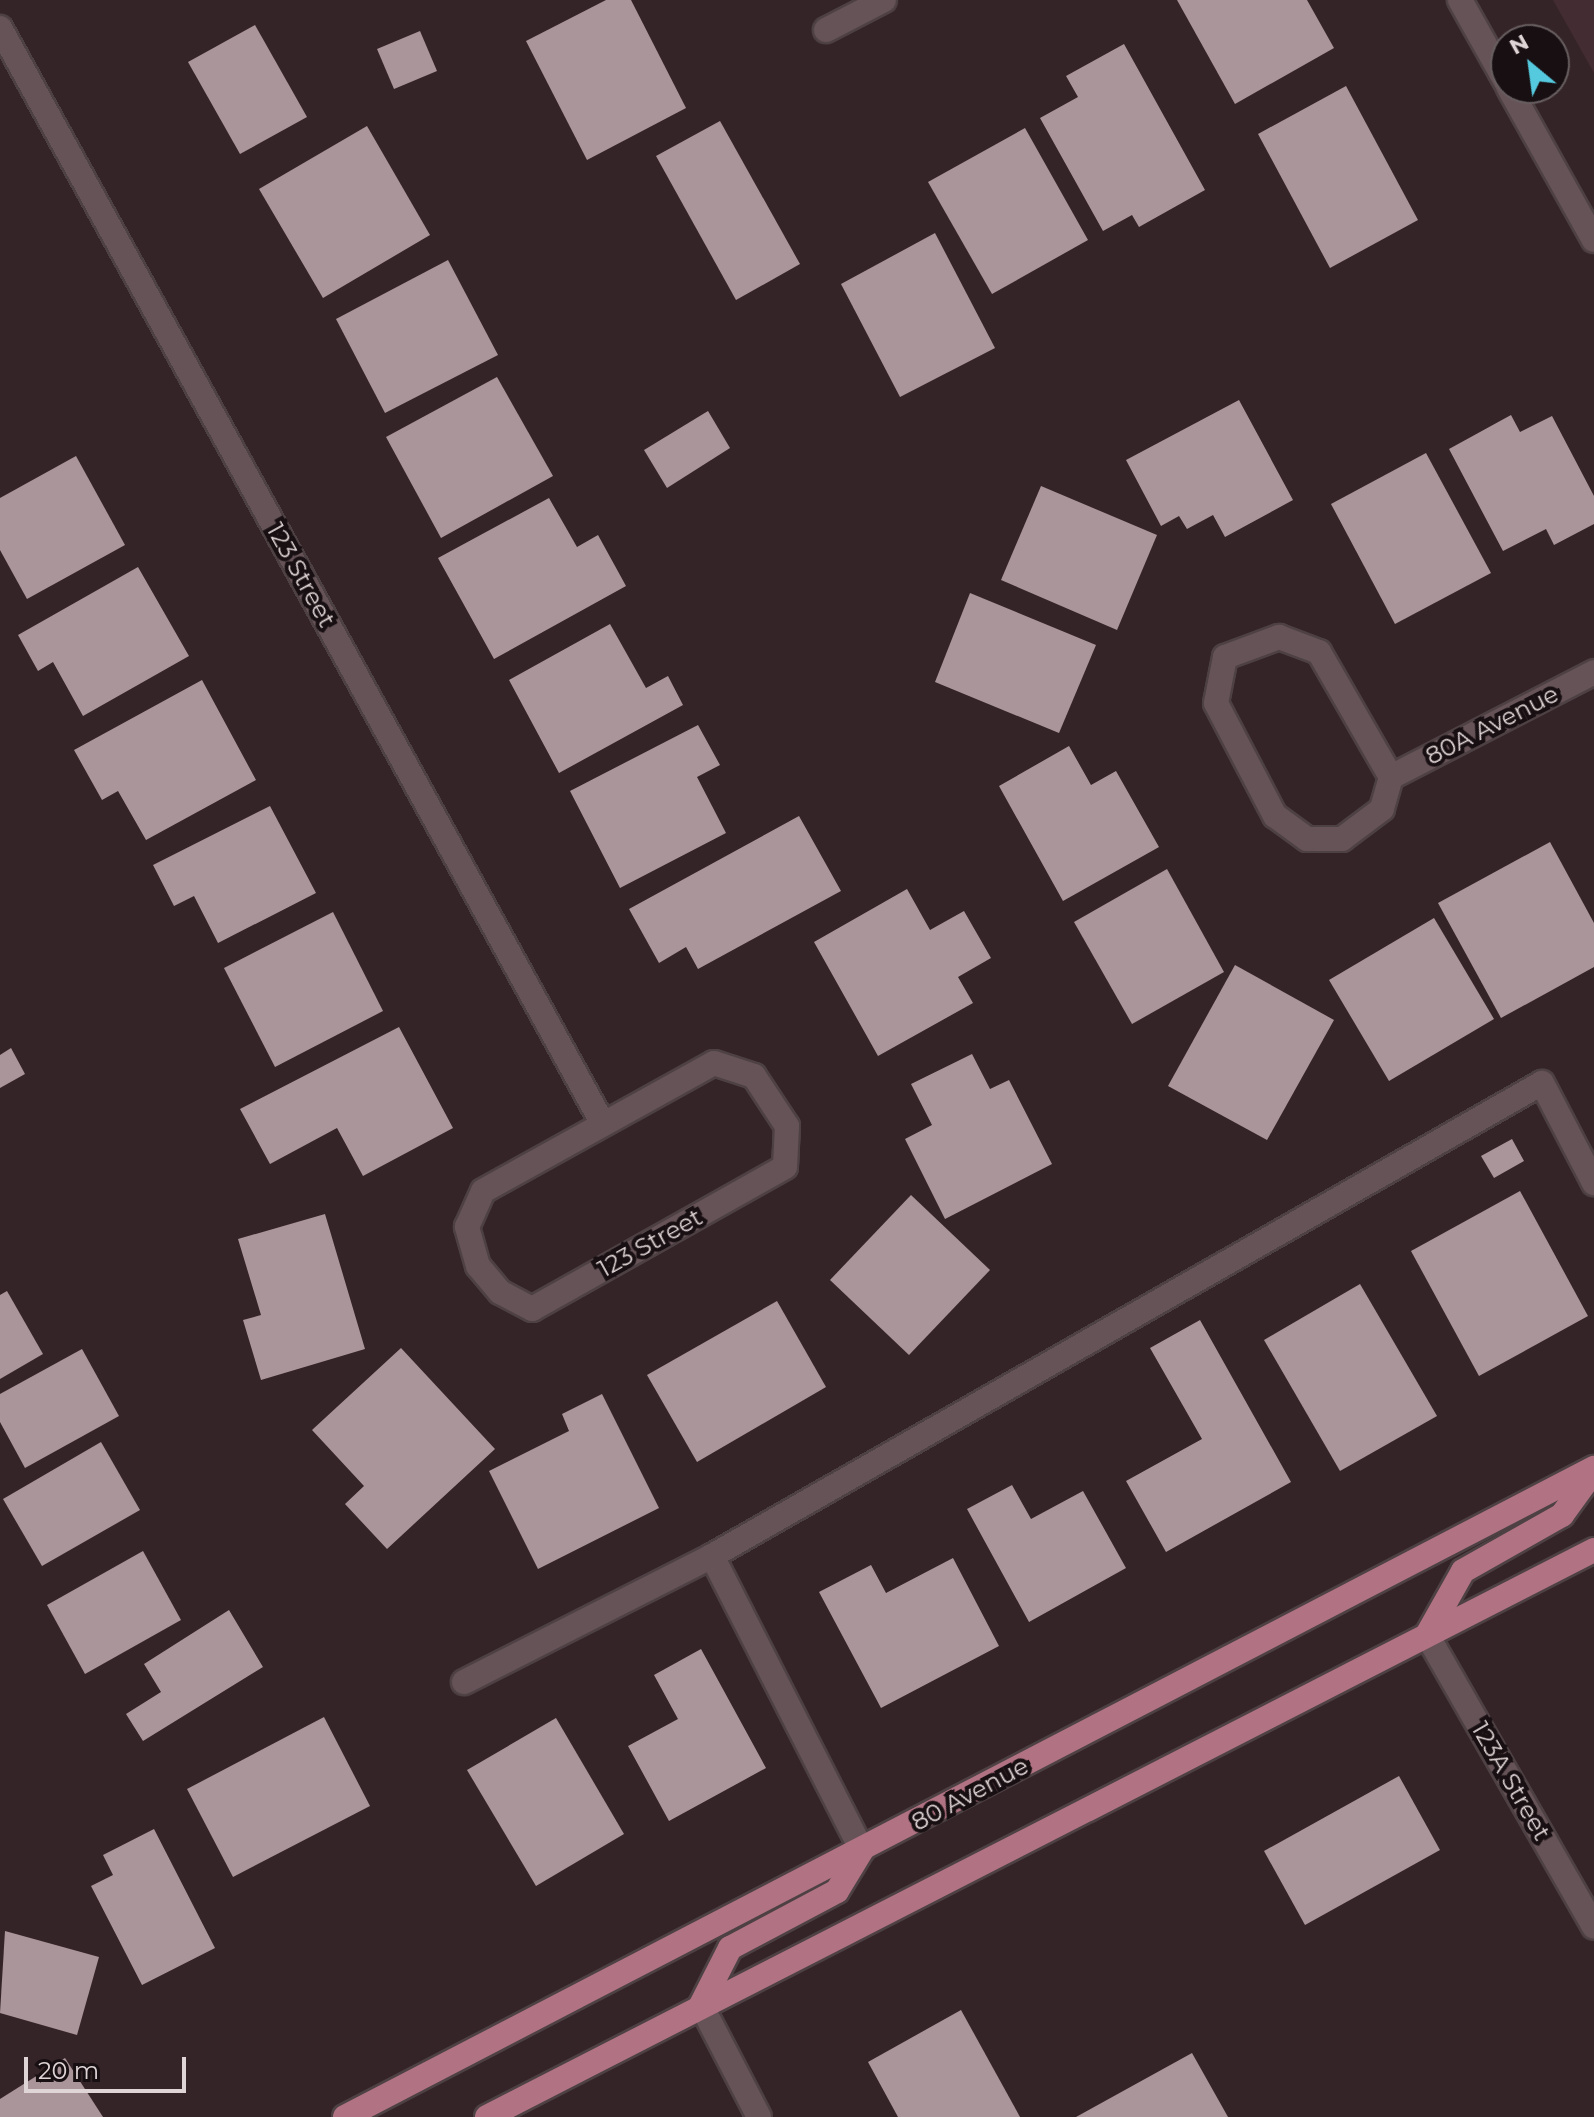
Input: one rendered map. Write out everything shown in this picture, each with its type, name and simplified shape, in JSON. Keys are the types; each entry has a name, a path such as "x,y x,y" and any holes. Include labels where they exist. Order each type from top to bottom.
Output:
{"main road":[{"path":"1427,1635 1463,1571 1562,1515 1594,1469"},
{"name":"80 Avenue","path":"345,2117 1594,1469"},
{"path":"487,2117 1594,1550"},
{"path":"701,2005 730,1948 837,1891 862,1850"}],"street":[{"path":"826,30 884,0"},
{"path":"1460,0 1490,53"},
{"name":"123 Street","path":"0,28 602,1122"},
{"path":"1518,104 1594,240"},
{"path":"1279,637 1319,652 1391,777 1368,825 1342,839 1292,833 1275,816 1223,724 1216,703 1225,657 1279,637"},
{"name":"80A Avenue","path":"1391,777 1594,672"},
{"name":"123 Street","path":"714,1063 754,1076 787,1126 785,1167 532,1309 500,1292 478,1266 467,1227 483,1191 602,1122 714,1063"},
{"path":"464,1682 712,1556 1542,1083 1594,1183"},
{"path":"712,1556 862,1850"},
{"name":"123A Street","path":"1427,1635 1594,1927"},
{"path":"701,2005 759,2117"}],"shaded area":[{"path":"1553,0 1594,0 1594,73 1570,30 1570,24 1566,24"}],"building":[{"path":"606,0 631,0 686,108 587,160 526,41"},
{"path":"1177,0 1307,0 1334,48 1235,104"},
{"path":"255,25 307,117 240,154 188,62"},
{"path":"420,31 437,71 394,89 377,49"},
{"path":"1124,44 1205,190 1139,227 1132,215 1103,231 1040,118 1078,97 1066,76"},
{"path":"1346,86 1418,220 1330,268 1258,134"},
{"path":"720,121 800,264 736,300 656,156"},
{"path":"367,126 430,235 323,298 259,189"},
{"path":"1025,128 1088,240 992,294 928,182"},
{"path":"935,233 995,348 900,397 841,284"},
{"path":"448,260 498,355 385,413 336,319"},
{"path":"497,377 553,476 441,538 386,437"},
{"path":"1239,400 1293,500 1225,537 1213,515 1187,529 1179,516 1161,526 1126,460"},
{"path":"708,411 730,448 667,488 644,450"},
{"path":"1511,415 1520,432 1552,416 1594,496 1594,524 1554,545 1546,529 1503,551 1449,449"},
{"path":"1426,453 1491,573 1395,624 1331,504"},
{"path":"76,456 125,545 27,599 0,550 0,498"},
{"path":"1041,486 1157,535 1117,630 1001,580"},
{"path":"549,498 577,547 598,535 626,586 494,659 438,558"},
{"path":"138,567 189,656 83,716 53,662 38,671 18,635"},
{"path":"970,593 1096,645 1059,733 935,682"},
{"path":"610,624 646,688 668,676 683,705 559,773 509,680"},
{"path":"202,680 256,780 146,840 118,791 102,800 74,750"},
{"path":"698,725 720,765 697,777 726,833 620,888 570,791"},
{"path":"1069,746 1091,785 1116,771 1159,847 1063,901 999,786"},
{"path":"270,806 316,893 218,943 194,896 174,906 153,865"},
{"path":"799,816 841,891 698,969 686,947 659,963 629,909"},
{"path":"1550,842 1594,923 1594,967 1501,1018 1438,903"},
{"path":"1167,869 1224,972 1132,1024 1074,922"},
{"path":"907,889 930,930 964,911 991,958 958,977 973,1003 878,1056 814,942"},
{"path":"333,912 383,1011 275,1067 224,968"},
{"path":"1434,918 1494,1019 1389,1081 1329,980"},
{"path":"1235,965 1334,1020 1267,1140 1168,1086"},
{"path":"399,1027 453,1128 363,1176 337,1128 270,1164 240,1109"},
{"path":"11,1048 25,1074 0,1088 0,1055"},
{"path":"972,1054 990,1089 1009,1080 1052,1164 945,1219 905,1139 932,1125 911,1084"},
{"path":"1512,1139 1524,1161 1494,1178 1481,1156"},
{"path":"1520,1191 1588,1316 1479,1376 1411,1251"},
{"path":"911,1195 990,1270 909,1355 830,1280"},
{"path":"325,1214 365,1349 261,1380 243,1320 261,1315 238,1239"},
{"path":"1360,1284 1437,1416 1340,1471 1264,1340"},
{"path":"7,1291 43,1354 0,1379 0,1295"},
{"path":"777,1301 826,1387 697,1462 647,1375"},
{"path":"1200,1320 1291,1482 1166,1552 1126,1481 1202,1439 1150,1348"},
{"path":"401,1348 495,1449 387,1549 345,1504 364,1486 312,1430"},
{"path":"82,1349 119,1416 25,1468 0,1422 0,1394"},
{"path":"602,1394 659,1508 538,1569 489,1471 569,1431 562,1414"},
{"path":"101,1442 140,1510 42,1566 3,1499"},
{"path":"1012,1485 1031,1519 1083,1491 1126,1568 1029,1622 967,1509"},
{"path":"143,1551 181,1620 85,1674 47,1605"},
{"path":"953,1558 999,1646 881,1708 819,1592 871,1565 886,1593"},
{"path":"229,1610 263,1667 143,1741 126,1714 161,1692 144,1664"},
{"path":"701,1649 766,1768 669,1821 628,1746 678,1719 654,1675"},
{"path":"324,1717 370,1806 233,1877 187,1789"},
{"path":"556,1718 624,1834 536,1886 467,1770"},
{"path":"1399,1776 1440,1850 1305,1925 1264,1851"},
{"path":"154,1829 215,1948 142,1985 91,1886 113,1875 103,1855"},
{"path":"5,1931 99,1957 77,2035 0,2013"},
{"path":"961,2010 1020,2117 898,2117 868,2062"},
{"path":"1192,2053 1228,2117 1076,2117"},
{"path":"65,2058 103,2117 0,2117 0,2099"}]}
